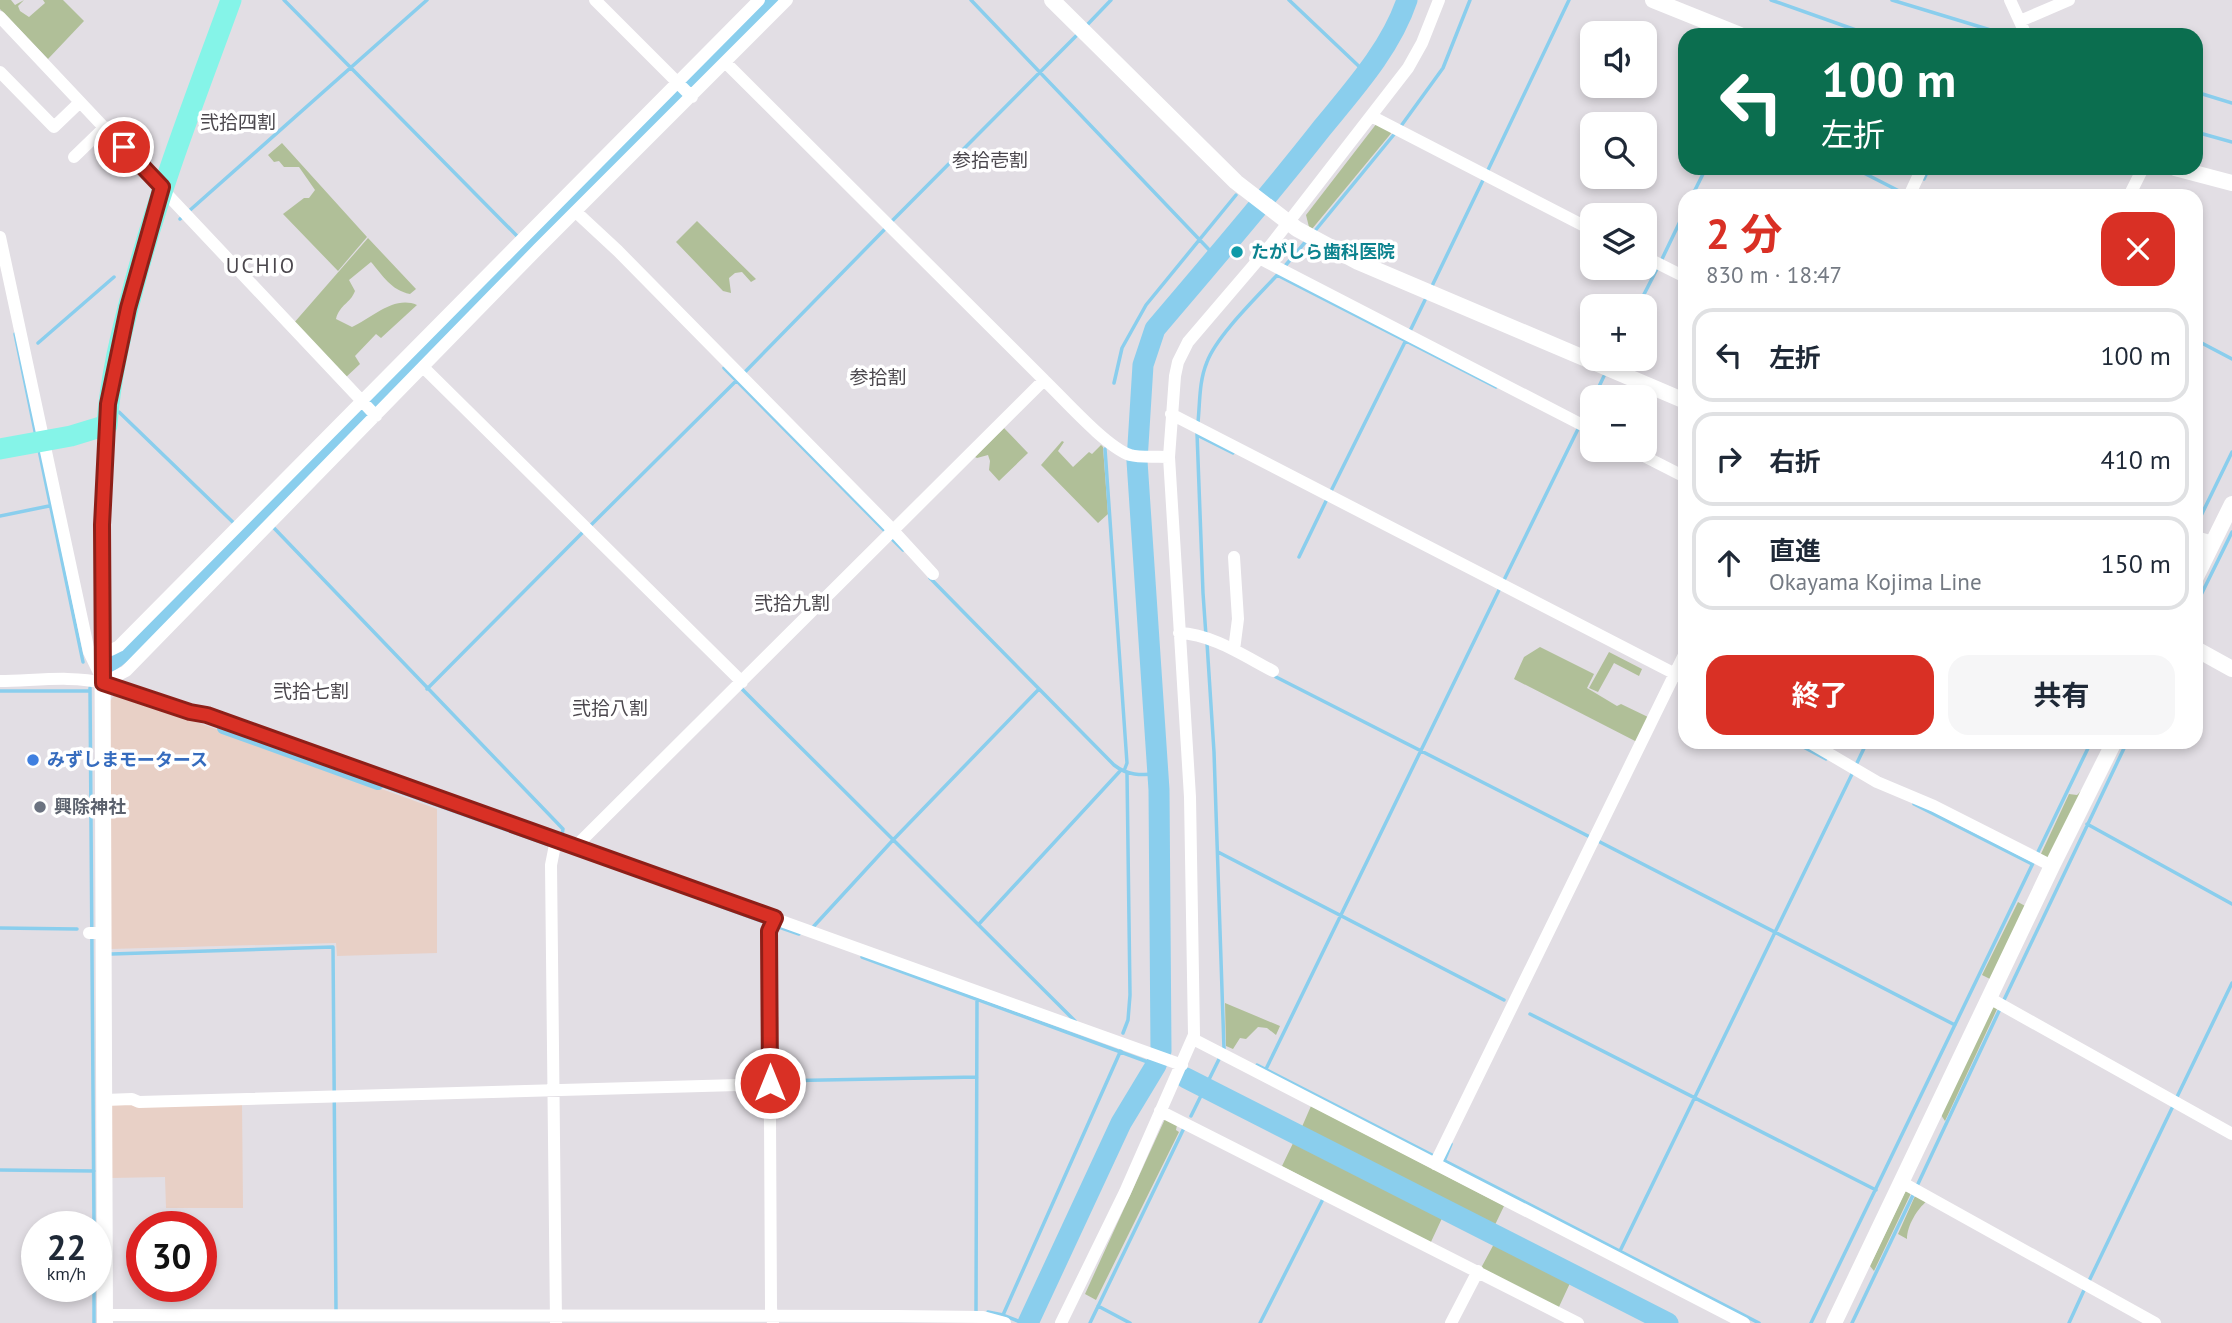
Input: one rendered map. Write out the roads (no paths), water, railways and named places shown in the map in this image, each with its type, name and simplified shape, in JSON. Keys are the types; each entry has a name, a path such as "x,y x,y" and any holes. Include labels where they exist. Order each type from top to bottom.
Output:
{"main road":[{"path":"0,449 40,443 107,425 120,340 162,187 231,0"}],"street":[{"path":"595,0 683,88"},
{"path":"111,650 119,646 238,527 477,297 576,212 759,0"},
{"path":"103,683 126,671 365,407 423,367 447,328 477,297 521,241 683,88 726,63 787,0"},
{"path":"1052,0 1236,182 1310,237 1370,268 1678,398"},
{"path":"1061,1323 1125,1192 1178,1063 1193,1039 1195,1030 1190,797 1168,457 1175,376 1182,352 1198,328 1289,222 1416,55 1438,0"},
{"path":"1653,0 1723,28"},
{"path":"2010,0 2023,28"},
{"path":"2020,21 2069,0"},
{"path":"0,17 102,130 162,187 183,210 184,215 365,407"},
{"path":"726,63 1044,380 1114,445 1137,455 1168,457"},
{"path":"0,72 54,127 77,105"},
{"path":"1371,116 1580,224"},
{"path":"74,157 102,130"},
{"path":"2202,175 2232,183"},
{"path":"576,212 618,251 933,574"},
{"path":"0,237 40,443 89,652 103,683"},
{"path":"1259,258 1580,424"},
{"path":"1657,263 1678,274"},
{"path":"423,367 587,528 740,684"},
{"path":"575,847 1044,380"},
{"path":"1171,414 1678,676"},
{"path":"107,425 102,525 103,683 96,933 105,1100 105,1319 973,1317 1005,1323"},
{"path":"1656,462 1678,473"},
{"path":"2203,563 2232,504"},
{"path":"2203,539 2213,542"},
{"path":"1234,556 1238,619 1234,650"},
{"path":"1179,633 1206,638 1273,671"},
{"path":"2203,653 2232,669"},
{"path":"0,681 76,680 103,683 190,712 207,715 554,844 575,847 773,923 1178,1063"},
{"path":"1437,1160 1678,681"},
{"path":"1821,749 1877,782 1934,806 2041,860"},
{"path":"1834,1323 1911,1187 1998,1003 2041,860 2110,749"},
{"path":"554,844 556,1319"},
{"path":"773,923 770,1082 773,1319"},
{"path":"1998,1003 2232,1134"},
{"path":"1193,1039 1437,1160 1744,1323"},
{"path":"105,1100 132,1099 139,1102 553,1091 770,1082"},
{"path":"1160,1111 1476,1274 1578,1323"},
{"path":"1911,1187 2155,1323"},
{"path":"1451,1323 1476,1274"}],"waterway":[{"path":"284,0 519,238"},
{"path":"180,219 427,0"},
{"path":"109,662 124,651 768,0"},
{"path":"971,0 1216,257"},
{"path":"1088,24 1111,0"},
{"path":"1289,0 1366,73"},
{"path":"1028,1323 1121,1123 1156,1065 1161,1051 1159,790 1137,461 1143,365 1155,329 1359,83 1382,51 1407,0"},
{"path":"1401,126 1443,68 1470,0"},
{"path":"1488,170 1569,0"},
{"path":"1771,0 1850,28"},
{"path":"1892,0 1984,28"},
{"path":"891,222 1077,35"},
{"path":"2203,94 2232,103"},
{"path":"1314,232 1396,132"},
{"path":"2203,134 2232,142"},
{"path":"1696,189 1702,175"},
{"path":"1868,175 1895,189"},
{"path":"1924,179 1926,175"},
{"path":"1432,286 1484,178"},
{"path":"1114,383 1122,348 1146,305 1236,195"},
{"path":"1662,259 1678,226"},
{"path":"743,374 885,229"},
{"path":"1285,266 1307,240"},
{"path":"1644,294 1658,267"},
{"path":"1198,422 1202,377 1212,351 1239,316 1280,272"},
{"path":"1277,275 1496,387"},
{"path":"38,343 114,277"},
{"path":"1410,331 1425,300"},
{"path":"15,334 36,436"},
{"path":"1331,491 1405,342"},
{"path":"2203,344 2232,359"},
{"path":"724,368 886,532"},
{"path":"1600,385 1604,376"},
{"path":"589,527 738,379"},
{"path":"119,412 242,531"},
{"path":"1504,580 1579,427"},
{"path":"1197,433 1206,636"},
{"path":"1197,435 1233,453"},
{"path":"1105,449 1127,763 1124,771"},
{"path":"39,450 83,662"},
{"path":"2203,512 2232,452"},
{"path":"1299,557 1327,499"},
{"path":"0,516 49,506"},
{"path":"258,514 261,517"},
{"path":"274,528 563,829 562,835"},
{"path":"427,689 583,532"},
{"path":"2203,591 2232,532"},
{"path":"891,538 903,550"},
{"path":"930,578 1114,765 1130,773 1158,774"},
{"path":"1266,1069 1500,588"},
{"path":"1191,1116 1224,1049 1214,752 1207,643"},
{"path":"1276,677 1590,837"},
{"path":"739,686 1075,1021"},
{"path":"90,688 94,1211"},
{"path":"814,926 1039,689"},
{"path":"0,691 90,691"},
{"path":"223,728 378,784"},
{"path":"1807,749 1826,759"},
{"path":"1856,765 1864,749"},
{"path":"2037,854 2088,749"},
{"path":"2003,1002 2124,749"},
{"path":"979,924 1121,770"},
{"path":"1620,1251 1853,772"},
{"path":"1123,1033 1128,1020 1130,995 1127,773"},
{"path":"378,784 552,846"},
{"path":"1914,804 2032,864"},
{"path":"2087,824 2232,904"},
{"path":"1598,841 1955,1025"},
{"path":"1218,852 1504,1000"},
{"path":"1811,1323 2034,861"},
{"path":"717,905 769,924"},
{"path":"776,926 799,934"},
{"path":"0,928 77,929"},
{"path":"111,954 333,947 336,1310"},
{"path":"862,957 1156,1065"},
{"path":"2176,1099 2232,983"},
{"path":"976,1311 977,999"},
{"path":"1917,1186 2000,1009"},
{"path":"1530,1014 1876,1190"},
{"path":"1003,1315 1121,1050"},
{"path":"1257,1065 1434,1156"},
{"path":"773,1081 977,1077"},
{"path":"1186,1078 1668,1323"},
{"path":"2089,1281 2173,1106"},
{"path":"1090,1323 1184,1128"},
{"path":"1444,1161 1451,1144"},
{"path":"1441,1159 1759,1323"},
{"path":"0,1170 94,1171"},
{"path":"1852,1323 1914,1193"},
{"path":"1260,1323 1324,1197"},
{"path":"2069,1323 2085,1288"},
{"path":"94,1302 94,1323"},
{"path":"1098,1306 1130,1323"},
{"path":"988,1312 1023,1323"}],"place":[{"name":"たがしら歯科医院","path":"1237,252"},
{"name":"みずしまモータース","path":"33,760"},
{"name":"興除神社","path":"40,807"}],"district":[{"name":"弐拾四割","path":"238,122"},
{"name":"参拾壱割","path":"990,160"},
{"name":"UCHIO","path":"261,266"},
{"name":"参拾割","path":"878,377"},
{"name":"弐拾九割","path":"792,603"},
{"name":"弐拾七割","path":"311,691"},
{"name":"弐拾八割","path":"610,708"}]}
